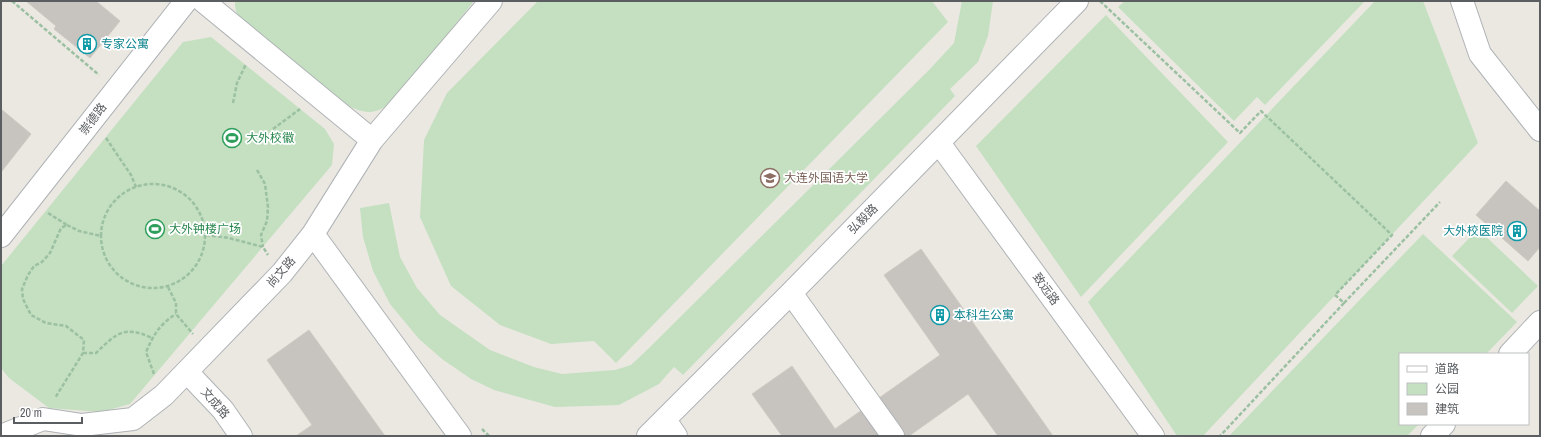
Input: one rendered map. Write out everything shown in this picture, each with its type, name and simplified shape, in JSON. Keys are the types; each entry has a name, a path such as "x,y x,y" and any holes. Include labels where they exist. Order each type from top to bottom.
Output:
{"street":[{"name":"崇德路","path":"1,236 186,1"},
{"path":"204,1 316,92 372,140"},
{"name":"尚文路","path":"43,419 82,425 133,419 164,395 282,273 313,234 372,140 491,1"},
{"name":"弘毅路","path":"648,436 671,428 791,293 1077,1"},
{"path":"1462,1 1480,54 1540,130"},
{"name":"致远路","path":"939,143 1153,436"},
{"path":"313,234 460,436"},
{"path":"791,293 893,436"},
{"path":"1511,353 1540,322"},
{"name":"文成路","path":"187,372 223,410 241,436"},
{"path":"2,435 43,419"},
{"path":"1432,436 1443,425"}],"path":[{"path":"12,1 116,89"},
{"path":"1100,1 1240,133 1261,111 1392,235 1335,295 1344,304"},
{"path":"233,103 237,83 245,65 259,47"},
{"path":"273,129 300,109 316,92"},
{"path":"91,122 117,151 124,165 131,174 136,187"},
{"path":"257,170 265,184 268,207 267,221 261,235 263,247 282,273"},
{"path":"148,184 165,185 181,192 194,203 202,218 206,235 203,252 195,268 183,279 168,287 150,288 134,285 119,276 108,262 102,246 101,229 106,212 116,198 131,188 148,184"},
{"path":"1220,436 1440,202"},
{"path":"46,211 79,231 101,236"},
{"path":"43,419 83,352 84,340 66,326 46,323 31,315 23,299 22,289 34,266 42,262 50,253 61,228 67,225"},
{"path":"206,235 228,238 263,247"},
{"path":"168,287 176,303 176,314 207,351"},
{"path":"164,395 151,370 146,352 156,331 166,320 176,314"},
{"path":"83,352 96,352 109,340 124,331 140,332 152,338"}],"green space":[{"path":"235,1 474,1 395,101 377,111 367,112 348,106 238,17"},
{"path":"538,1 932,1 948,22 616,363 594,341 551,344 500,325 451,286 420,217 424,140 447,93"},
{"path":"962,1 993,1 988,36 978,62 950,89 955,96 683,375 674,367 659,384 619,405 555,407 494,390 471,379 442,359 419,339 390,304 373,271 363,237 360,208 389,203 400,257 417,288 440,315 490,350 534,367 562,374 615,370 631,365 929,70 954,43"},
{"path":"1125,1 1365,1 1265,105 1257,97 1234,121 1118,7"},
{"path":"1375,1 1423,1 1478,143 1203,436 1177,436 1088,302"},
{"path":"1106,15 1228,142 1081,297 976,146"},
{"name":"大外钟楼广场","path":"211,37 325,129 334,144 332,165 130,404 101,412 49,408 9,378 1,368 1,266 183,42"},
{"path":"1478,229 1538,286 1512,313 1452,256"},
{"path":"1423,234 1517,322 1487,353 1399,353 1399,425 1418,425 1407,436 1229,436"}],"building":[{"name":"专家公寓","path":"26,1 96,1 120,21 90,58 54,29 56,26"},
{"path":"1,109 31,134 2,171 1,170"},
{"name":"大外校医院","path":"1506,181 1540,211 1540,247 1528,261 1476,215"},
{"name":"本科生公寓","path":"921,249 1053,436 998,436 968,394 909,436 782,436 752,394 792,366 835,429 940,355 884,275"},
{"path":"309,330 385,436 296,436 312,425 267,360"}],"place":[{"name":"专家公寓","path":"87,44"},
{"name":"大外校徽","path":"232,138"},
{"name":"大连外国语大学","path":"770,178"},
{"name":"大外钟楼广场","path":"155,229"},
{"name":"大外校医院","path":"1517,231"},
{"name":"本科生公寓","path":"940,315"}]}
